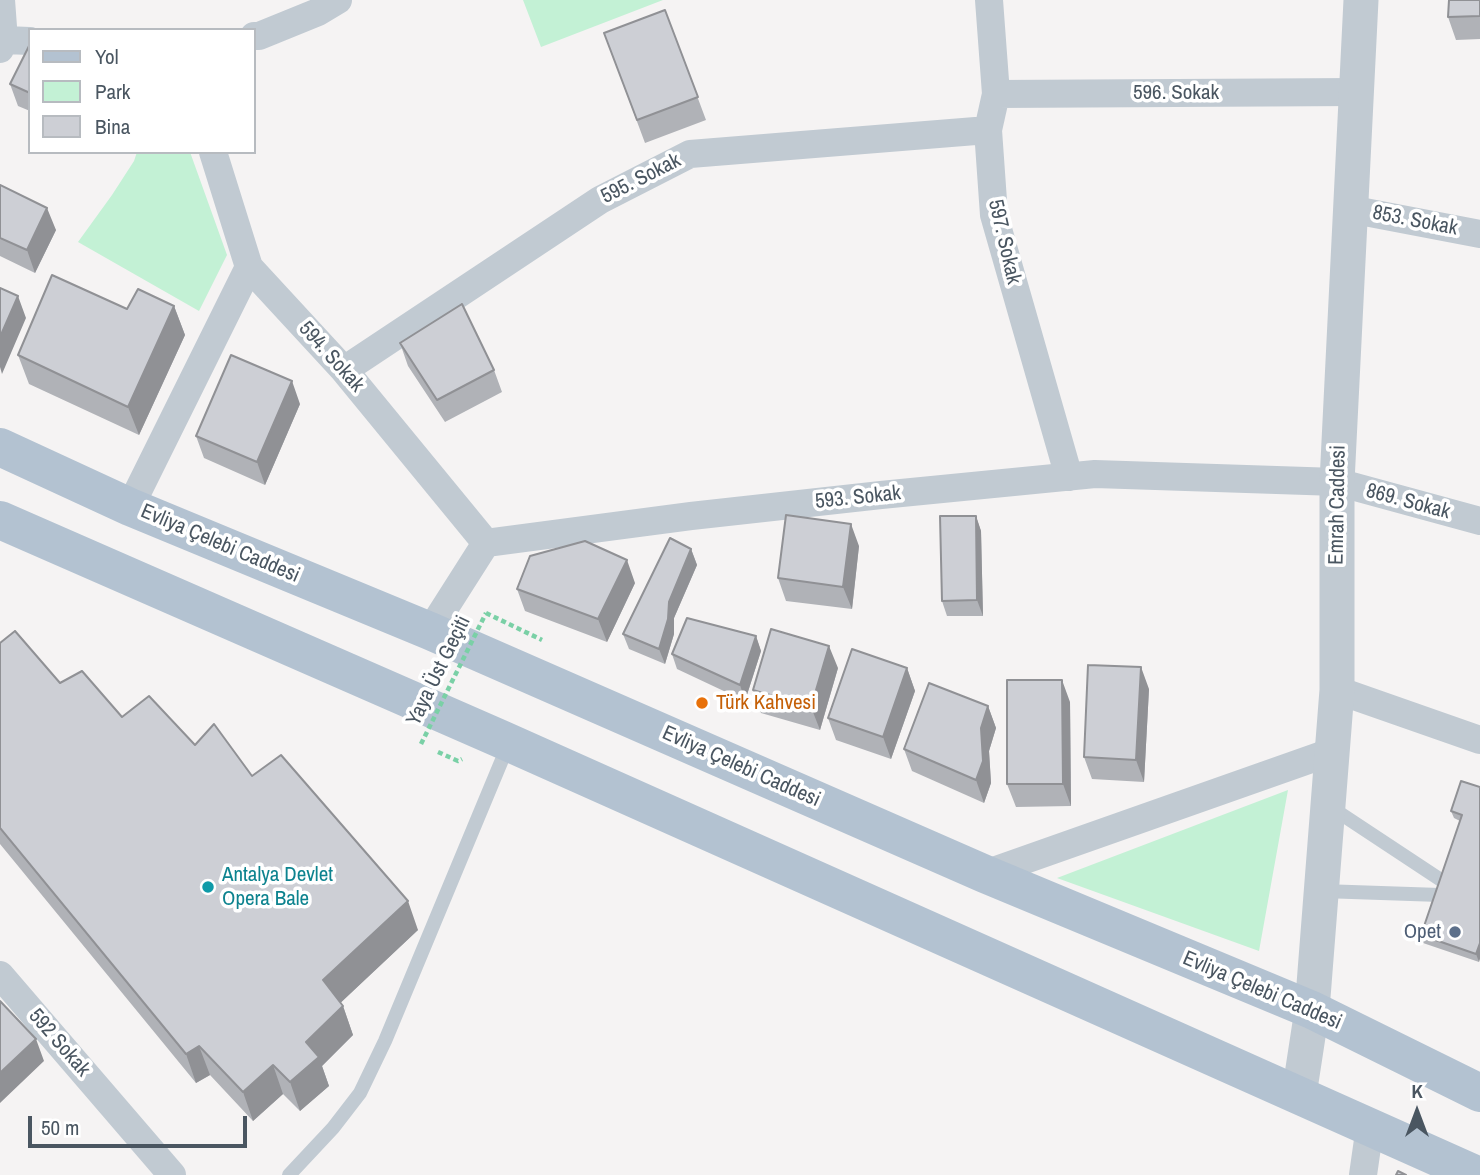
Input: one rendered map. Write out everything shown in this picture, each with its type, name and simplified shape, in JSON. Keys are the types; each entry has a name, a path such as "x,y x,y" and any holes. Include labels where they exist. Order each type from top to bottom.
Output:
{"main road":[{"name":"Evliya Çelebi Caddesi","path":"0,447 130,507 430,631 985,874 1311,1010 1480,1093"},
{"path":"0,520 509,743 1477,1175"}],"street":[{"path":"1,0 11,43"},
{"name":"597. Sokak","path":"989,0 996,94 988,130 994,215 1069,477"},
{"name":"Emrah Caddesi","path":"1299,1095 1311,1010 1336,690 1336,482 1361,0"},
{"path":"256,36 324,4"},
{"name":"596. Sokak","path":"996,94 1356,92"},
{"name":"595. Sokak","path":"344,370 600,200 690,154 988,130"},
{"name":"594. Sokak","path":"215,154 249,267 344,370 486,543"},
{"name":"853. Sokak","path":"1349,209 1480,234"},
{"path":"130,507 249,267"},
{"name":"593. Sokak","path":"486,543 704,514 1095,474 1336,482"},
{"name":"869. Sokak","path":"1336,482 1480,521"},
{"path":"430,631 486,543"},
{"path":"1336,690 1480,740"},
{"path":"985,874 1331,752"},
{"name":"592 Sokak","path":"0,975 172,1175"},
{"path":"1363,1175 1370,1126"}],"lane":[{"path":"289,1175 333,1128 360,1093 386,1041 509,743"},
{"path":"1321,891 1442,889 1327,804"}],"path":[{"name":"Yaya Üst Geçiti","path":"421,744 486,613 545,642"}],"green space":[{"path":"523,0 663,0 541,47"},
{"path":"136,154 191,154 227,255 199,311 78,242"},
{"path":"1288,790 1259,951 1057,878"}],"building":[{"path":"1449,0 1480,0 1480,16 1448,17"},
{"path":"665,10 698,97 637,120 604,33"},
{"path":"28,48 28,92 10,84"},
{"path":"0,185 47,208 27,250 0,238"},
{"path":"52,275 127,309 138,289 174,306 128,407 18,355"},
{"path":"0,288 18,296 0,337"},
{"path":"462,304 494,370 437,400 400,343"},
{"path":"231,355 292,381 257,462 196,436"},
{"path":"786,515 851,524 843,587 778,578"},
{"path":"940,516 976,516 977,600 942,601"},
{"path":"670,538 691,549 669,602 668,619 659,649 623,634"},
{"path":"585,541 627,560 598,619 517,589 530,556"},
{"path":"687,618 756,636 740,685 672,654"},
{"path":"771,629 829,646 811,707 753,690"},
{"name":"Antalya Devlet Opera Bale","path":"15,631 60,683 82,671 122,717 149,696 195,745 214,724 252,776 281,755 408,901 323,980 343,1006 306,1042 319,1057 290,1082 273,1065 243,1092 199,1046 186,1054 0,828 0,643"},
{"path":"852,649 907,668 883,737 828,718"},
{"path":"1088,665 1141,667 1136,760 1084,757"},
{"path":"1007,680 1062,680 1063,784 1007,784"},
{"path":"929,683 988,706 981,728 983,761 976,780 904,749"},
{"path":"1461,781 1480,787 1480,943 1476,954 1421,935 1462,815 1451,811"},
{"path":"0,1001 36,1039 0,1073"}],"place":[{"name":"Türk Kahvesi","path":"702,703"},
{"name":"Antalya Devlet Opera Bale","path":"208,887"},
{"name":"Opet","path":"1455,932"}]}
